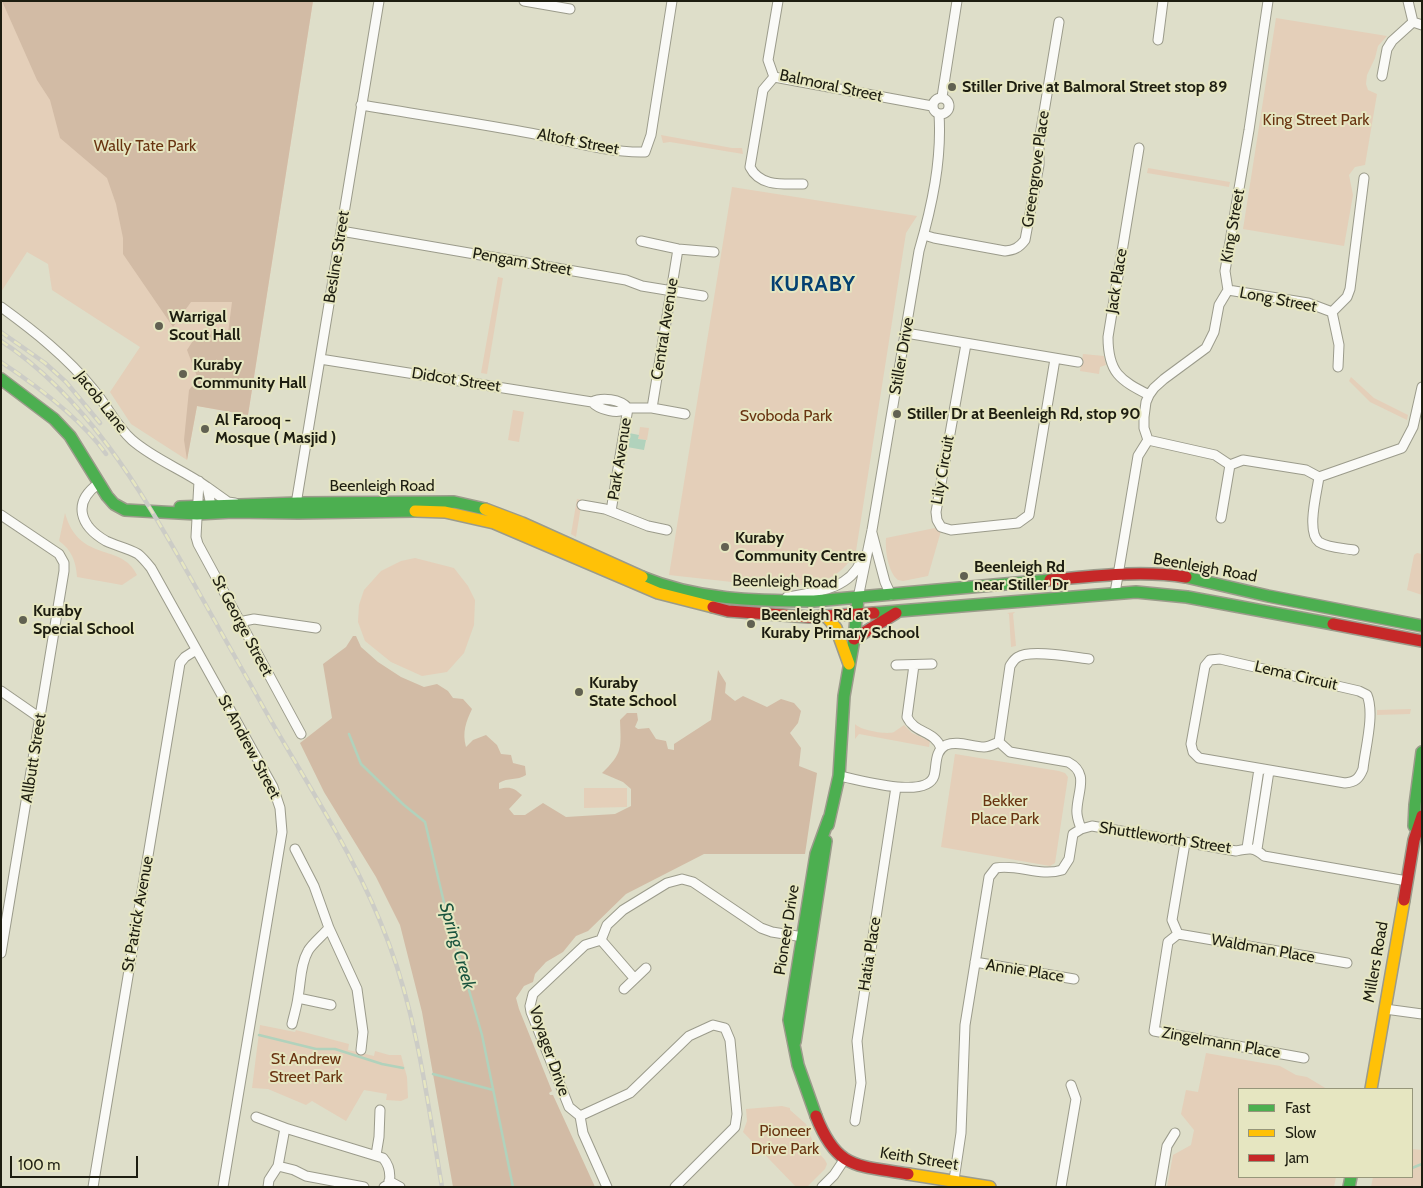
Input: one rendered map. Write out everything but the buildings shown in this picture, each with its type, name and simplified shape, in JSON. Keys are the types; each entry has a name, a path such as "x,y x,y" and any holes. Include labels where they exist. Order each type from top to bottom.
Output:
{"main road":[{"name":"Beenleigh Road","path":"1,379 54,419 70,436 98,484 114,504 125,510 233,512 454,502 485,508 660,585 706,594 767,601 814,601 1117,574 1160,574 1422,626"},
{"name":"Beenleigh Road","path":"197,510 211,505 241,504 298,508 431,510 472,517 494,523 658,594 728,611 786,616 856,615 1136,592 1186,597 1419,642"},
{"name":"Pioneer Drive","path":"794,1049 829,818 839,776 844,696 854,639 858,598"},
{"path":"854,639 900,611"},
{"path":"826,616 836,628 849,666"},
{"name":"Millers Road","path":"1371,1088 1414,840 1415,805 1422,752"},
{"name":"Millers Road","path":"1414,840 1422,816"},
{"name":"Pioneer Drive","path":"829,818 816,854 789,1020 790,1034 798,1064 824,1136 829,1146 844,1160"},
{"name":"Keith Street","path":"844,1160 862,1166 990,1187"}],"street":[{"name":"Besline Street","path":"298,508 297,498 379,1"},
{"path":"524,1 570,9"},
{"name":"Altoft Street","path":"361,105 526,132 559,140 628,152 645,152 651,135 672,1"},
{"name":"Balmoral Street","path":"778,1 768,60 774,77 932,106"},
{"path":"942,98 957,1"},
{"path":"1158,40 1163,1"},
{"name":"King Street","path":"1149,396 1154,388 1164,379 1206,348 1214,332 1219,305 1228,290 1225,271 1249,130 1268,1"},
{"path":"1382,76 1387,49 1392,41 1418,23 1408,1"},
{"name":"Greengrove Place","path":"924,235 1005,251 1020,247 1025,240 1039,165 1039,142 1059,22"},
{"path":"774,77 763,90 750,167 754,175 762,181 803,184"},
{"path":"942,98 948,102 949,108 944,114 939,114 932,106 935,100 942,98"},
{"name":"Stiller Drive","path":"858,598 872,530 919,251 928,220 939,156 939,114"},
{"name":"Jack Place","path":"1139,148 1108,337 1108,354 1112,366 1121,379 1149,396"},
{"path":"1332,312 1347,297 1350,289 1364,178"},
{"name":"Pengam Street","path":"340,231 626,280 642,286 703,296"},
{"path":"641,241 678,249 714,252"},
{"name":"Central Avenue","path":"652,408 678,249"},
{"name":"Long Street","path":"1228,290 1308,303 1332,312 1340,345 1338,367"},
{"name":"Jacob Lane","path":"1,307 53,348 81,375 100,397 123,431 134,442 199,481 228,502 241,504"},
{"path":"906,333 1078,362"},
{"name":"Lily Circuit","path":"966,344 936,512 937,520 941,527 952,530 1018,523 1029,515 1055,359"},
{"name":"Didcot Street","path":"320,359 592,402 598,398 620,402 628,408 652,408 684,414"},
{"path":"1230,465 1243,460 1306,470 1319,477 1402,448 1413,427 1422,387"},
{"path":"1148,440 1144,428 1144,417 1146,402 1149,396"},
{"name":"Park Avenue","path":"611,511 628,408"},
{"path":"1148,440 1215,455 1230,465"},
{"path":"1115,593 1138,456 1148,440"},
{"path":"1221,518 1230,465"},
{"path":"1319,477 1312,522 1314,535 1316,539 1325,545 1354,550"},
{"name":"St George Street","path":"199,481 196,537 198,544 301,734"},
{"name":"St Andrew Street","path":"98,484 85,497 81,510 85,523 93,532 106,541 137,553 151,568 273,787 280,808 282,832 223,1187"},
{"path":"207,488 211,505"},
{"name":"Park Avenue","path":"582,505 611,511 648,526 667,530"},
{"name":"Allbutt Street","path":"1,515 59,554 64,563 60,600 1,953"},
{"path":"872,530 885,582 891,595"},
{"path":"767,601 821,591 847,580 858,569 869,542"},
{"path":"239,622 254,619 316,628"},
{"name":"St Patrick Avenue","path":"93,1187 180,663 185,657 196,650"},
{"path":"998,742 1010,666 1014,660 1022,655 1048,654 1088,659"},
{"name":"Lema Circuit","path":"1220,659 1359,691 1368,695 1370,713 1363,769 1360,778 1353,782 1345,783 1259,769 1199,758 1193,752 1192,744 1205,666 1210,660 1220,659"},
{"path":"914,664 907,717 910,724 916,729 932,736 939,742 941,748"},
{"path":"896,665 932,664"},
{"path":"1,691 40,718"},
{"path":"839,776 912,788 929,784 934,778 938,754 941,748 948,744 957,743 986,747 998,742"},
{"path":"998,742 1010,752 1068,762 1079,771 1081,779 1077,815 1081,829"},
{"path":"1247,848 1259,769"},
{"path":"1256,849 1269,771"},
{"name":"Hatia Place","path":"855,1121 860,1083 857,1042 896,786"},
{"name":"Shuttleworth Street","path":"954,1180 961,1132 964,1034 989,877 996,868 1006,866 1052,874 1062,870 1069,860 1073,834 1081,829 1092,826 1236,851 1247,848 1256,849 1264,856 1407,881"},
{"path":"1178,934 1172,920 1185,843"},
{"path":"295,849 314,886 329,928 357,989 364,1032 361,1050"},
{"path":"634,978 600,940 607,925 623,910 667,883 682,879 693,882 761,928 772,932 803,937"},
{"path":"292,1024 298,998 301,971 308,949 329,928"},
{"name":"Waldman Place","path":"1178,934 1347,963"},
{"name":"Zingelmann Place","path":"1178,934 1168,942 1154,1031 1304,1058"},
{"name":"Voyager Drive","path":"600,940 585,945 533,994 530,1000 531,1012 569,1107 580,1116 583,1133 607,1187"},
{"name":"Annie Place","path":"975,962 1074,979"},
{"path":"624,989 646,968"},
{"path":"298,998 331,1005"},
{"path":"1385,1009 1422,1014"},
{"path":"580,1116 630,1093 688,1036 713,1024 725,1028 730,1040 737,1114 735,1127 675,1187"},
{"path":"1061,1187 1076,1099 1071,1085"},
{"path":"376,1155 380,1110"},
{"path":"256,1117 327,1142 337,1143 383,1158 388,1164 387,1184 400,1187"},
{"path":"268,1187 269,1180 278,1166 285,1128"},
{"path":"1160,1187 1167,1146 1175,1133"},
{"path":"822,1187 834,1175 844,1160"},
{"path":"278,1166 294,1170 306,1176 364,1187"}],"green space":[{"name":"Wally Tate Park","path":"1,1 313,1 248,415 197,406 187,460 131,424 110,392 140,347 52,290 48,264 27,252 1,292"},
{"name":"Wally Tate Park","path":"2,1 313,1 248,415 197,406 187,460 184,440 189,390 198,379 187,350 200,330 228,333 232,302 191,302 173,327 123,254 123,238 116,204 107,178 60,138 50,100 37,80"},
{"name":"King Street Park","path":"1276,18 1387,36 1378,46 1367,75 1366,84 1368,90 1377,94 1365,165 1355,167 1349,175 1353,195 1344,246 1243,229"},
{"path":"661,135 732,148 742,148 743,154 670,142 663,143"},
{"path":"1148,168 1230,182 1229,187 1147,173"},
{"name":"Svoboda Park","path":"732,187 917,216 906,233 856,551 844,568 837,574 811,584 771,583 759,585 669,575"},
{"path":"498,277 503,278 487,374 481,373"},
{"path":"1083,354 1104,356 1106,365 1100,367 1099,374 1080,371"},
{"path":"1351,377 1374,398 1408,415 1407,420 1370,402 1349,381"},
{"path":"513,410 524,412 519,442 508,440"},
{"path":"640,427 649,428 647,440 638,439"},
{"path":"577,499 582,500 576,537 571,534"},
{"path":"65,513 71,529 80,540 121,559 130,565 137,575 122,585 77,577 76,566 72,557 67,548 59,541"},
{"path":"935,528 941,531 928,576 903,581 898,580 890,566 886,538"},
{"path":"1417,553 1422,554 1422,595 1407,590 1414,555"},
{"path":"415,558 454,568 468,586 475,600 474,625 464,653 447,672 422,676 391,662 365,641 358,622 359,605 364,590 381,571 401,561"},
{"path":"1015,612 1013,614 1016,646 1011,647 1009,614 1007,613"},
{"path":"353,636 356,636 361,647 378,662 401,677 424,687 437,684 448,691 453,698 463,699 472,709 465,727 466,747 473,740 486,735 497,745 501,754 511,755 513,763 525,766 526,775 499,783 499,789 512,788 522,795 509,809 514,815 525,815 543,803 566,817 615,814 631,806 631,789 623,782 602,773 617,755 621,737 620,720 627,713 637,713 638,720 635,727 638,729 649,728 656,739 666,741 668,749 674,750 674,744 711,720 718,670 726,683 725,693 735,701 743,696 767,707 781,699 794,703 801,711 798,723 790,733 801,748 799,766 817,773 805,854 704,854 626,894 588,931 576,936 563,952 546,962 535,974 533,982 524,986 516,998 552,1091 549,1093 553,1095 595,1187 453,1187 422,1012 400,925 376,877 324,792 300,743 332,718 323,664 346,647"},
{"path":"1411,709 1410,714 1377,715 1377,710"},
{"path":"855,724 867,730 885,733 894,732 904,725 912,733 930,741 929,747 859,734 855,739"},
{"name":"Bekker Place Park","path":"955,754 1065,773 1068,777 1055,863 1050,866 941,847"},
{"path":"584,788 627,788 627,807 584,808"},
{"name":"St Andrew Street Park","path":"260,1025 295,1032 296,1030 349,1044 348,1050 374,1056 375,1051 389,1055 401,1055 407,1077 408,1098 401,1101 386,1100 387,1094 364,1090 346,1121 312,1101 306,1105 268,1089 252,1088"},
{"path":"1206,1053 1280,1066 1296,1075 1307,1077 1325,1088 1238,1088 1238,1178 1336,1178 1334,1187 1167,1187 1173,1155 1191,1145 1194,1130 1181,1114 1186,1090 1198,1092"},
{"name":"Pioneer Drive Park","path":"782,1106 790,1108 806,1124 816,1150 827,1164 825,1169 807,1187 796,1187 743,1132 747,1121 746,1109"},
{"path":"1413,1149 1422,1150 1422,1187 1371,1187 1373,1178 1413,1178"}],"shaded area":[{"path":"629,433 639,435 638,439 646,440 644,450 627,447"}],"waterway":[{"name":"Spring Creek","path":"349,734 361,764 404,805 425,822 446,911 482,1035 513,1187"},
{"path":"259,1035 316,1049 335,1049 382,1064 403,1068"},
{"path":"433,1074 493,1090"},
{"path":"1413,1168 1422,1164"}],"railway":[{"path":"1,332 45,363 66,382 100,423"},
{"path":"1,341 32,364 60,389 109,446 130,477 151,509 350,857 389,944 408,1003 421,1064 442,1187"},
{"path":"1,362 58,403 84,428 106,454"}],"traffic: fast":[{"path":"1,379 54,419 70,436 107,496 114,504 125,510 197,514 233,512 415,511"},
{"path":"180,507 298,503 454,502 485,509"},
{"path":"642,577 663,585 705,595 726,598 792,601 814,601 1050,580"},
{"path":"1186,577 1268,596 1422,626"},
{"path":"874,613 1136,592 1187,597 1333,624"},
{"path":"828,825 839,776 844,696 854,639 858,598"},
{"path":"1414,826 1422,752"},
{"path":"816,1116 798,1065 789,1020 816,854 829,818"},
{"path":"795,1042 826,841"},
{"path":"1349,1187 1351,1178"}],"traffic: slow":[{"path":"485,509 522,523 642,577"},
{"path":"415,511 445,512 494,523 658,593 713,607"},
{"path":"826,616 836,628 849,664"},
{"path":"1371,1088 1404,900"},
{"path":"908,1174 990,1187"}],"traffic: jam":[{"path":"1050,580 1135,574 1186,577"},
{"path":"713,607 728,611 809,617 874,613"},
{"path":"854,639 896,613"},
{"path":"1333,624 1422,641"},
{"path":"1404,900 1414,840 1422,816"},
{"path":"816,1116 832,1147 841,1156 862,1166 908,1174"}],"place":[{"name":"Stiller Drive at Balmoral Street stop 89","path":"952,87"},
{"name":"Warrigal Scout Hall","path":"159,326"},
{"name":"Kuraby Community Hall","path":"183,374"},
{"name":"Stiller Dr at Beenleigh Rd, stop 90","path":"897,414"},
{"name":"Al Farooq - Mosque ( Masjid )","path":"205,429"},
{"name":"Kuraby Community Centre","path":"725,547"},
{"name":"Beenleigh Rd near Stiller Dr","path":"964,576"},
{"name":"Kuraby Special School","path":"23,620"},
{"name":"Beenleigh Rd at Kuraby Primary School","path":"751,624"},
{"name":"Kuraby State School","path":"579,692"}],"district":[{"name":"KURABY","path":"813,285"}]}
